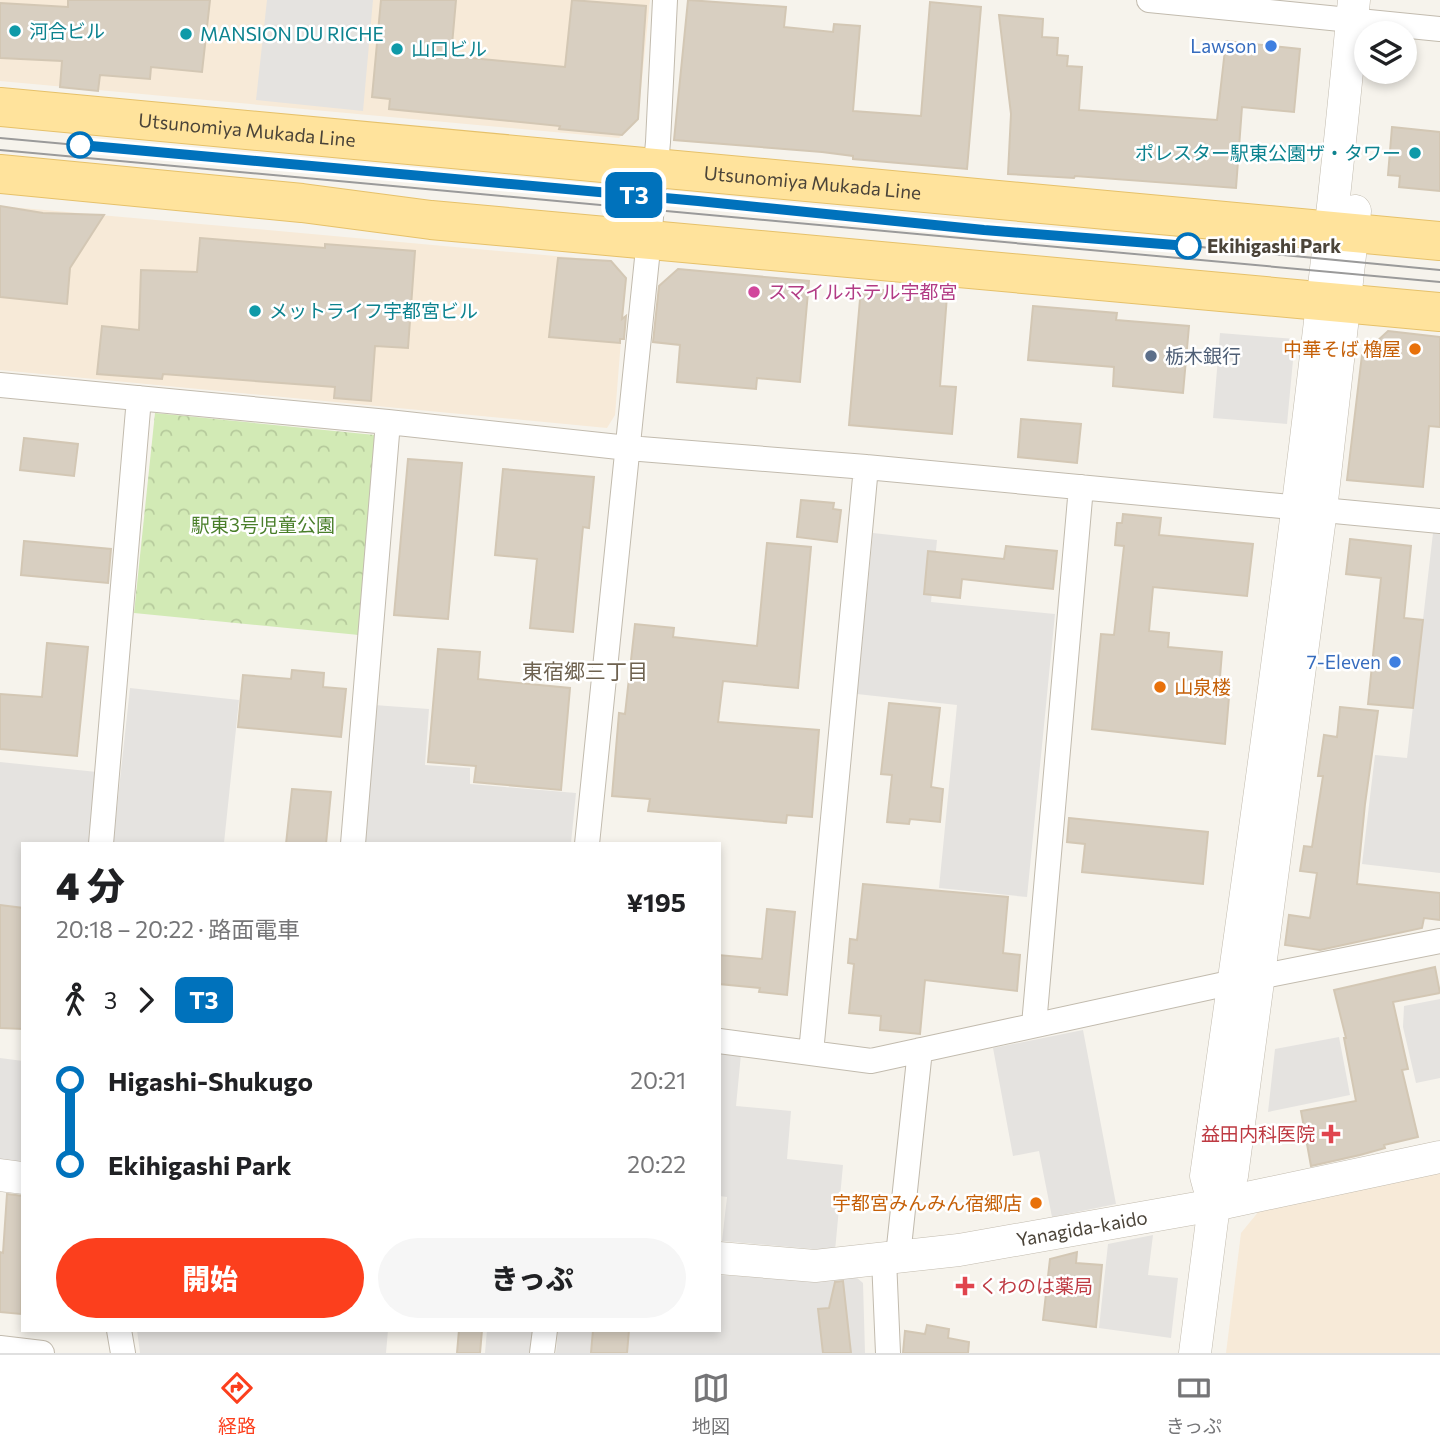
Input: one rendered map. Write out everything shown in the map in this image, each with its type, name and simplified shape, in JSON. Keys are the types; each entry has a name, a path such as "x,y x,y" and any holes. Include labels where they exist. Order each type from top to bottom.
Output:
{"main road":[{"name":"Utsunomiya Mukada Line","path":"0,107 1440,241"},
{"path":"0,174 302,202 432,220 1440,312"}],"street":[{"path":"587,842 649,239 665,0"},
{"path":"1149,0 1364,15 1440,29"},
{"path":"1341,231 1338,175 1364,15"},
{"path":"1195,1353 1214,1205 1206,1176 1247,980 1310,509 1341,231 1365,84"},
{"path":"0,385 628,448 866,467 1440,521"},
{"path":"101,842 139,398"},
{"path":"353,842 388,422"},
{"path":"811,1053 866,467"},
{"path":"1034,1025 1082,487"},
{"path":"721,1041 871,1060 1440,941"},
{"path":"888,1353 891,1258 920,1050"},
{"name":"Yanagida-kaido","path":"721,1258 815,1266 959,1250 1214,1205 1440,1157"},
{"path":"0,1175 21,1178"},
{"path":"120,1332 123,1353"},
{"path":"542,1353 545,1332"},
{"path":"0,1348 42,1353"}],"shaded area":[{"path":"0,0 650,0 638,119 619,138 0,81"},
{"path":"267,0 373,0 363,111 256,100"},
{"path":"0,206 611,261 626,278 615,415 607,428 0,370"},
{"path":"1220,333 1295,339 1287,424 1213,418"},
{"path":"873,533 937,540 931,602 1055,614 1027,897 939,888 957,705 857,694"},
{"path":"1433,533 1440,534 1440,873 1362,864 1375,755 1407,758"},
{"path":"130,688 239,700 224,842 113,842"},
{"path":"374,705 429,709 425,765 470,768 470,784 576,793 571,842 363,842"},
{"path":"0,762 97,772 90,842 21,842 21,908 0,905"},
{"path":"1440,999 1440,1078 1416,1083 1403,1027 1404,1006"},
{"path":"1083,1030 1116,1204 1052,1217 1039,1151 1013,1156 993,1048"},
{"path":"1339,1037 1350,1095 1268,1112 1275,1049"},
{"path":"721,1052 741,1054 736,1106 791,1111 787,1159 843,1165 835,1251 722,1241 727,1197 721,1196"},
{"path":"0,1058 21,1061 21,1163 0,1161"},
{"path":"1440,1173 1440,1353 1226,1353 1241,1233 1259,1211"},
{"path":"1153,1235 1148,1275 1178,1278 1171,1338 1099,1328 1108,1244"},
{"path":"721,1275 808,1280 856,1277 863,1283 865,1353 556,1353 558,1332 721,1332"},
{"path":"137,1332 388,1332 386,1353 140,1353"},
{"path":"487,1332 533,1332 531,1353 485,1353"}],"green space":[{"name":"駅東3号児童公園","path":"155,413 375,435 359,635 134,613"}],"building":[{"path":"68,0 210,0 202,72 151,67 150,79 100,75 98,91 60,87 62,61 0,58 0,3 68,7"},
{"path":"381,0 456,0 451,56 565,67 572,0 646,6 638,119 622,135 389,109 390,99 372,97"},
{"path":"688,0 786,7 784,27 833,32 834,24 860,26 853,111 921,116 930,2 981,7 967,169 853,159 853,156 822,152 674,140"},
{"path":"999,15 1043,19 1042,37 1058,38 1057,55 1068,56 1067,66 1082,67 1079,110 1217,120 1226,41 1300,49 1294,112 1242,107 1236,188 1075,176 1008,174 1011,114"},
{"name":"ポレスター駅東公園ザ・タワー","path":"1392,127 1440,132 1440,191 1399,187 1400,176 1388,175"},
{"path":"0,206 43,213 104,215 70,268 67,304 0,297"},
{"path":"200,238 325,248 325,244 415,251 408,348 375,346 371,401 334,398 335,387 163,374 162,379 97,374 102,326 139,330 141,270 197,272"},
{"path":"558,258 611,261 626,278 622,319 626,316 624,339 620,339 620,343 549,337"},
{"path":"678,269 809,281 800,382 757,378 756,389 677,382 680,345 653,342 659,286"},
{"path":"861,288 947,296 940,386 956,387 952,434 849,425"},
{"path":"1033,306 1117,313 1116,320 1189,326 1183,393 1113,386 1114,367 1028,360"},
{"path":"1388,331 1440,337 1440,427 1429,426 1423,487 1347,480 1362,355"},
{"path":"1021,419 1081,424 1077,463 1018,457"},
{"path":"24,438 78,444 74,476 20,470"},
{"path":"408,459 462,463 448,619 394,615"},
{"path":"503,469 594,477 589,528 583,527 573,632 530,628 537,559 495,555"},
{"path":"801,500 834,503 833,509 841,510 837,542 797,537"},
{"path":"1123,514 1161,518 1159,535 1253,544 1247,596 1153,587 1149,631 1169,633 1168,647 1222,652 1220,677 1225,677 1222,697 1229,697 1225,744 1092,729 1101,634 1114,635 1124,546 1115,545 1117,523 1122,523"},
{"path":"1350,539 1411,546 1404,618 1423,620 1413,708 1368,704 1381,578 1346,574"},
{"path":"24,541 111,549 108,583 21,575"},
{"path":"767,543 811,547 798,688 723,681 718,722 819,730 812,817 787,815 786,823 648,811 650,799 612,796 619,713 625,714 635,624 674,628 673,637 757,646"},
{"path":"1006,546 1057,551 1053,589 962,579 960,598 924,594 928,551 1004,559"},
{"path":"47,643 88,647 77,756 0,749 0,694 42,697"},
{"path":"438,649 480,652 478,679 570,688 561,790 474,782 476,766 428,762"},
{"path":"292,670 324,673 323,687 346,689 341,737 238,727 243,675 291,679"},
{"path":"889,703 940,708 931,787 943,789 940,822 910,819 909,824 887,822 892,775 881,774"},
{"path":"1340,707 1378,711 1357,884 1440,893 1440,920 1424,918 1422,928 1320,950 1285,945 1289,915 1310,918 1317,873 1300,871 1304,846 1312,847 1323,776 1318,776 1324,735 1337,737"},
{"path":"292,789 331,792 326,842 286,842"},
{"path":"1069,818 1208,832 1203,884 1082,872 1085,844 1067,842"},
{"path":"863,884 1008,897 1003,953 1020,955 1017,991 925,980 920,1034 880,1030 881,1016 849,1013 854,964 848,963 850,939 857,940"},
{"path":"0,905 21,908 21,1029 0,1028"},
{"path":"767,909 795,912 787,995 759,992 760,988 721,984 721,955 762,959"},
{"path":"1435,967 1440,993 1393,1002 1408,1069 1402,1070 1418,1137 1384,1145 1385,1148 1360,1155 1311,1166 1301,1111 1356,1101 1346,1038 1334,990"},
{"path":"7,1194 21,1196 21,1314 0,1312 0,1252 3,1253"},
{"path":"1077,1252 1076,1263 1102,1265 1096,1327 1043,1320 1050,1259"},
{"path":"843,1281 851,1353 823,1353 818,1309 829,1308 835,1282"},
{"path":"927,1325 949,1329 948,1338 969,1342 968,1353 903,1353 905,1331 925,1334"},
{"path":"459,1332 482,1332 480,1353 457,1353"},
{"path":"593,1332 629,1332 627,1353 591,1353"}],"tram line":[{"path":"0,138 1440,270"},
{"name":"T3","path":"80,145 607,192 984,230 1188,246"},
{"path":"0,150 1440,282"}],"place":[{"name":"河合ビル","path":"15,31"},
{"name":"MANSION DU RICHE","path":"186,34"},
{"name":"Lawson","path":"1271,46"},
{"name":"山口ビル","path":"397,49"},
{"name":"ポレスター駅東公園ザ・タワー","path":"1415,153"},
{"name":"Ekihigashi Park","path":"1188,246"},
{"name":"スマイルホテル宇都宮","path":"754,292"},
{"name":"メットライフ宇都宮ビル","path":"255,311"},
{"name":"中華そば 櫓屋","path":"1415,349"},
{"name":"栃木銀行","path":"1151,356"},
{"name":"7-Eleven","path":"1395,662"},
{"name":"山泉楼","path":"1160,687"},
{"name":"益田内科医院","path":"1331,1134"},
{"name":"宇都宮みんみん宿郷店","path":"1036,1203"},
{"name":"くわのは薬局","path":"965,1286"}],"district":[{"name":"東宿郷三丁目","path":"585,672"}]}
